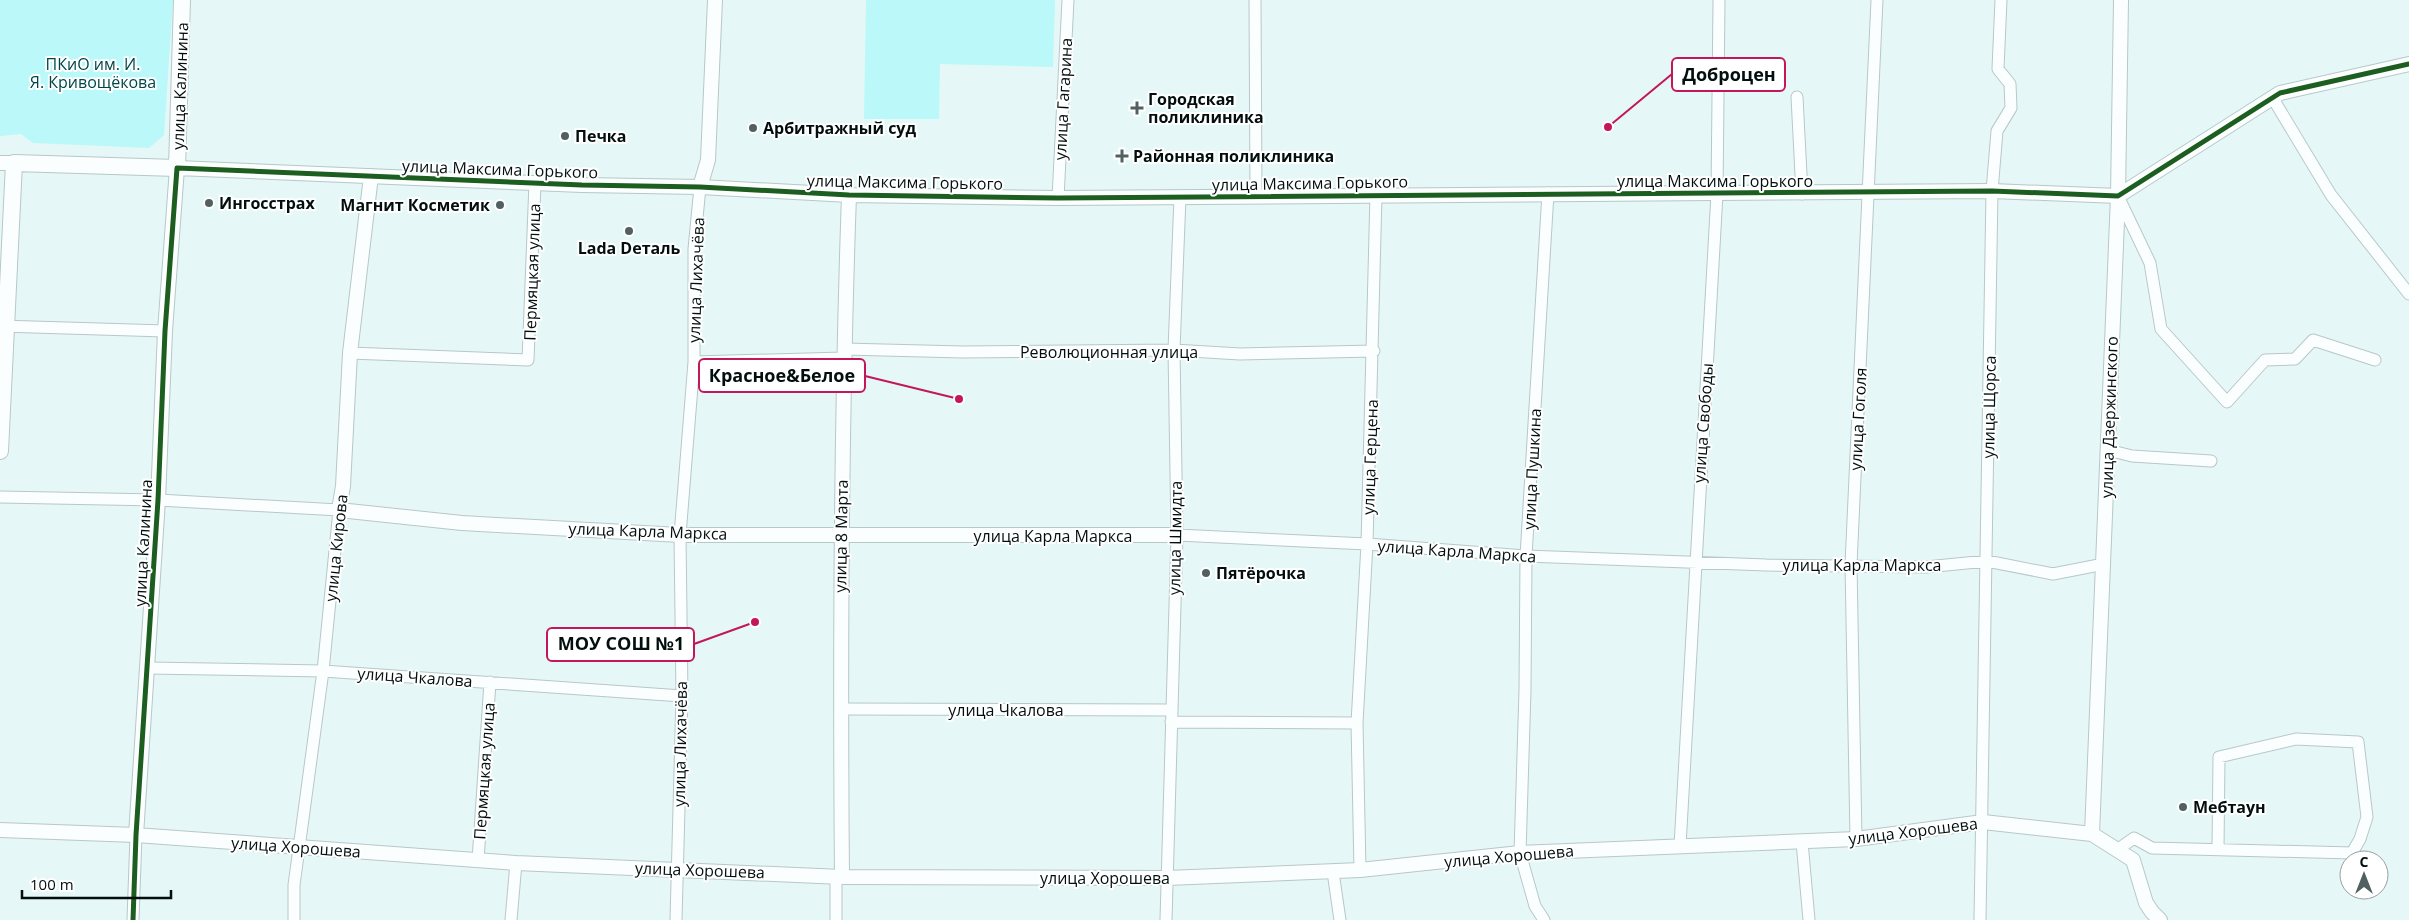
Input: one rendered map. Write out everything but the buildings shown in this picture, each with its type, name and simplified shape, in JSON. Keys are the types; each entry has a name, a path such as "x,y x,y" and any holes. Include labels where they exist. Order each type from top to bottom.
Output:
{"main road":[{"name":"улица Калинина","path":"178,168 182,0"},
{"name":"улица Максима Горького","path":"7,163 178,168"},
{"path":"0,451 7,163"}],"street":[{"name":"улица Лихачёва","path":"676,920 682,696 680,535 694,362 694,249 700,186 708,160 715,0"},
{"name":"улица Гагарина","path":"1058,198 1068,0"},
{"path":"1255,0 1256,196"},
{"name":"улица Свободы","path":"1680,846 1694,562 1717,194 1719,0"},
{"name":"улица Гоголя","path":"1856,839 1851,564 1877,0"},
{"name":"улица Щорса","path":"1980,920 1992,191 1998,131 2011,108 2010,84 1998,69 2001,0"},
{"name":"улица Дзержинского","path":"2092,834 2118,196 2121,0"},
{"path":"2375,360 2313,340 2295,359 2265,360 2226,402 2161,329 2150,263 2118,196 2280,92 2409,64"},
{"path":"1796,97 1802,194"},
{"path":"2272,97 2331,194 2409,294"},
{"name":"улица Максима Горького","path":"178,168 535,183 700,186 849,195 1058,198 1376,194 1802,194 1992,191 2118,196"},
{"name":"улица Калинина","path":"133,920 136,835 158,500 165,330 178,168"},
{"name":"улица Кирова","path":"294,920 294,885 323,670 342,486 350,353 371,176"},
{"name":"Пермяцкая улица","path":"350,353 528,360 535,183"},
{"name":"улица Пушкина","path":"1544,920 1535,906 1520,853 1525,690 1526,556 1548,193"},
{"name":"улица Герцена","path":"1360,870 1357,723 1367,544 1374,351 1376,194"},
{"name":"улица 8 Марта","path":"839,877 844,354 849,195"},
{"name":"улица Шмидта","path":"1166,920 1177,535 1174,350 1180,197"},
{"path":"3,326 165,330"},
{"name":"Революционная улица","path":"694,362 844,354 962,352 1174,350 1240,354 1374,351"},
{"path":"2108,450 2132,456 2211,461"},
{"name":"улица Карла Маркса","path":"0,497 158,500 339,510 462,523 680,535 1177,535 1367,544 1526,556 1766,565 1851,564 1926,567 1987,561 2053,574 2104,564"},
{"name":"улица Чкалова","path":"148,668 323,670 682,696"},
{"name":"Пермяцкая улица","path":"478,860 490,682"},
{"name":"улица Чкалова","path":"840,709 1171,716 1357,723"},
{"path":"2117,850 2134,838 2152,848 2352,853 2360,839 2367,817 2358,742 2296,739 2219,757 2218,849"},
{"name":"улица Хорошева","path":"0,830 136,835 516,863 839,877 1167,878 1333,872 1520,853 1856,839 1983,822 2092,834 2132,860 2146,903 2160,920"},
{"path":"1802,842 1809,920"},
{"path":"511,920 516,863"},
{"path":"1333,872 1340,920"},
{"path":"836,920 839,877"}],"green space":[{"name":"ПКиО им. И. Я. Кривощёкова","path":"0,0 173,0 164,135 149,148 33,143 21,134 0,136"},
{"path":"866,0 1055,0 1053,67 940,64 939,119 864,119"}],"cycle path":[{"path":"133,920 136,835 158,500 165,331 177,168 582,185 700,187 849,195 1058,198 1992,191 2118,196 2280,93 2409,64"}],"place":[{"name":"Городская поликлиника","path":"1137,108"},
{"name":"Доброцен","path":"1608,127"},
{"name":"Арбитражный суд","path":"753,128"},
{"name":"Печка","path":"565,136"},
{"name":"Районная поликлиника","path":"1122,156"},
{"name":"Ингосстрах","path":"209,203"},
{"name":"Магнит Косметик","path":"500,205"},
{"name":"Lada Dеталь","path":"629,231"},
{"name":"Красное&Белое","path":"959,399"},
{"name":"Пятёрочка","path":"1206,573"},
{"name":"МОУ СОШ №1","path":"755,622"},
{"name":"Мебтаун","path":"2183,807"}]}
